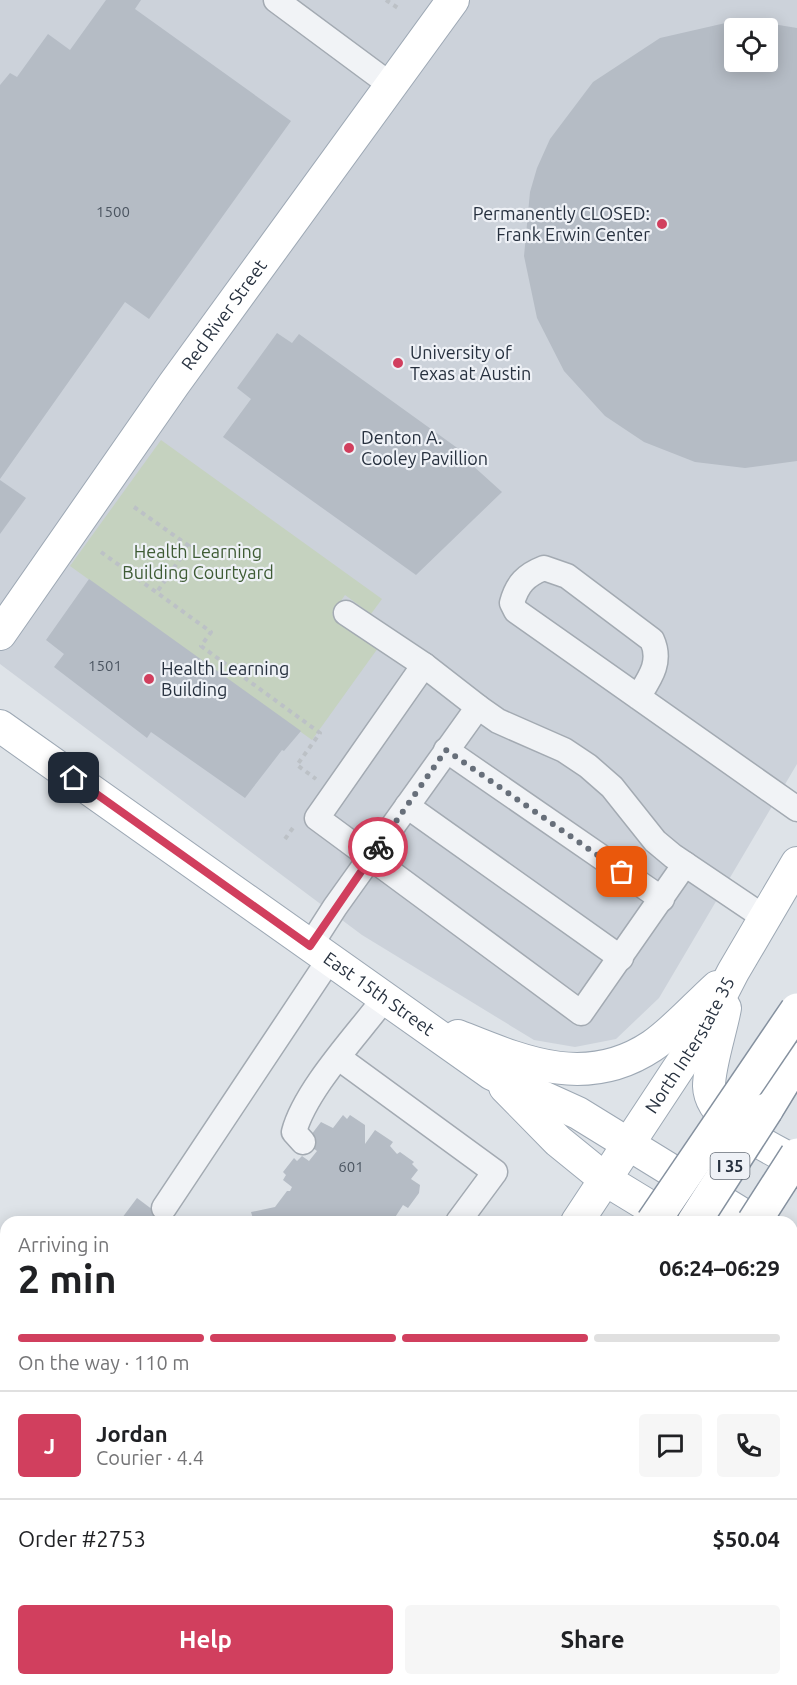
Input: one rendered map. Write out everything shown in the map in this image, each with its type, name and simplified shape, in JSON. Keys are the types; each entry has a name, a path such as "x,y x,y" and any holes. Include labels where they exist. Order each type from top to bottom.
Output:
{"highway":[{"path":"657,1216 797,1010"},
{"name":"I 35","path":"698,1216 797,1059"},
{"path":"758,1216 797,1155"}],"main road":[{"name":"Red River Street","path":"0,634 174,384 453,0"},
{"name":"East 15th Street","path":"0,726 394,1007 492,1074 578,1113 744,1216"},
{"name":"North Interstate 35","path":"581,1216 701,1034 733,972 797,863"},
{"path":"394,1007 520,1061 551,1068 584,1069 615,1064 652,1046 733,972"},
{"path":"733,972 709,1086 714,1106 728,1121 797,1163"},
{"name":"East 15th Street","path":"492,1074 558,1141 606,1180 665,1216"}],"street":[{"path":"276,0 392,86"},
{"path":"638,697 657,661 657,650 652,640 567,576 544,568 522,580 512,603 516,611 638,697 797,809"},
{"path":"346,613 424,665 498,721 564,750 588,766 630,806 655,841 723,892 765,918"},
{"path":"424,665 317,818 581,1013 685,864"},
{"path":"164,1208 320,953 370,858 478,707"},
{"path":"446,750 662,899"},
{"path":"407,806 621,958"},
{"path":"303,1142 294,1132 298,1119 339,1058 394,1007"},
{"path":"339,1058 495,1172 463,1216"}],"path":[{"path":"386,0 398,8"},
{"path":"134,507 189,546 157,592"},
{"path":"101,552 211,632 201,646 320,733 297,765 323,784"},
{"path":"285,839 298,821"}],"shaded area":[{"name":"University of Texas at Austin","path":"0,0 797,0 797,764 659,998 616,1039 575,1047 534,1040 362,935 0,664"}],"green space":[{"name":"Health Learning Building Courtyard","path":"161,440 382,599 371,614 345,595 332,614 378,648 312,740 70,566"}],"building":[{"path":"106,0 141,0 135,9 291,121 149,319 125,302 0,479 0,85 10,73 17,77 48,34 70,50"},
{"name":"Permanently CLOSED: Frank Erwin Center","path":"724,23 724,72 778,72 778,25 797,28 797,461 745,468 695,462 644,442 605,416 564,371 537,318 524,256 530,192 537,168 550,139 593,82 660,38"},
{"name":"Denton A. Cooley Pavillion","path":"277,333 292,343 299,334 474,460 471,464 502,492 416,575 223,437 251,399 237,388"},
{"path":"0,480 26,498 0,534"},
{"name":"Health Learning Building","path":"89,579 301,731 284,751 282,750 245,798 151,732 147,738 54,667 64,654 46,640"},
{"path":"343,1115 347,1119 350,1115 365,1125 365,1144 375,1130 393,1142 390,1146 397,1154 400,1152 414,1162 412,1164 418,1170 411,1179 420,1185 419,1193 408,1208 403,1205 396,1216 252,1216 251,1212 275,1207 287,1191 290,1191 292,1187 283,1180 286,1175 283,1172 294,1158 297,1161 302,1156 309,1161 317,1151 309,1145 311,1135 321,1122 333,1128"},
{"path":"137,1198 153,1210 154,1216 124,1216"}],"way so far":[{"path":"378,847 446,750 622,872"}],"place":[{"name":"Permanently CLOSED: Frank Erwin Center","path":"662,224"},
{"name":"University of Texas at Austin","path":"398,363"},
{"name":"Denton A. Cooley Pavillion","path":"349,448"},
{"name":"Health Learning Building","path":"149,679"}],"route":[{"path":"74,778 310,946 378,847"}]}
